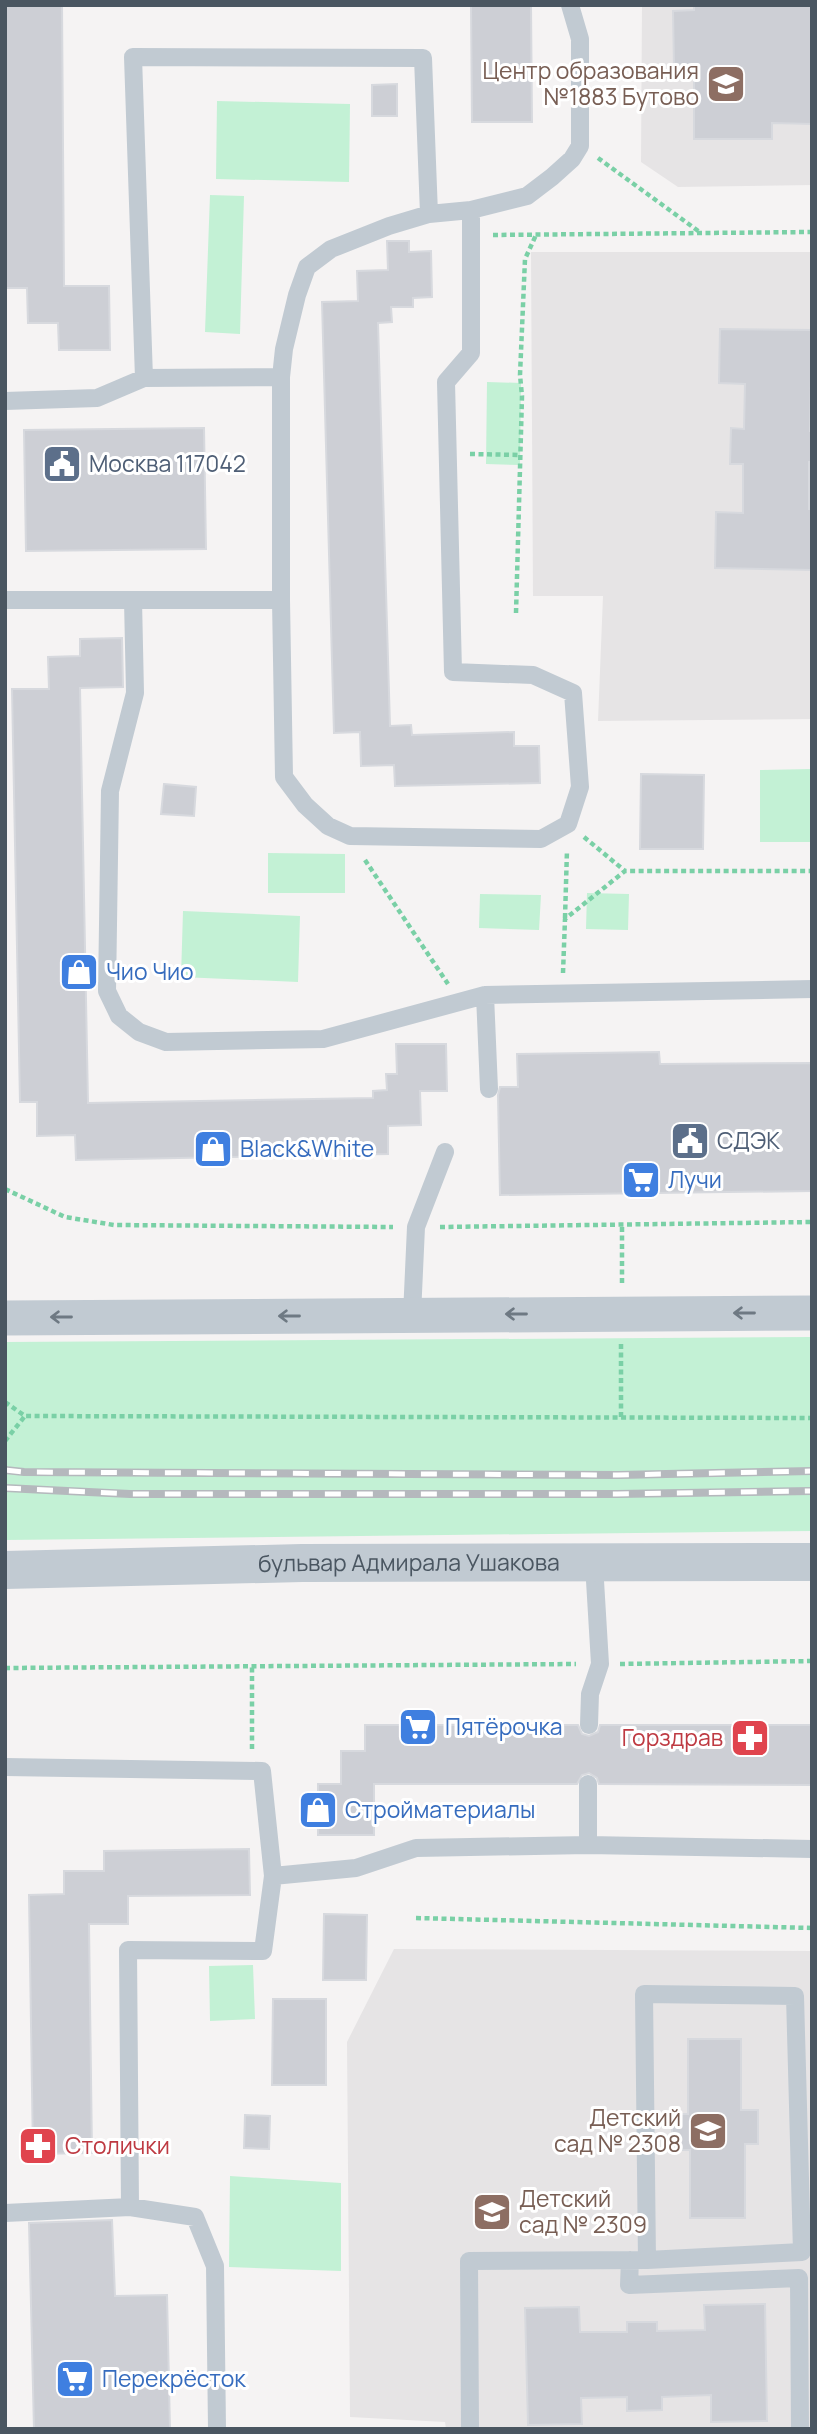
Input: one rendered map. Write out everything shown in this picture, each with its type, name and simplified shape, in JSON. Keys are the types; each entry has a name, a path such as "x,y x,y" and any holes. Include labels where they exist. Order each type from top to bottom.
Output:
{"street":[{"path":"5,1318 812,1313"},
{"name":"бульвар Адмирала Ушакова","path":"5,1570 302,1563 812,1562"}],"lane":[{"path":"471,210 471,353 446,382 453,672 533,675 573,693 580,787 568,824 541,839 349,836 328,826 305,805 284,777 281,377 284,349 297,295 307,267 331,249 389,226 429,214 471,210 527,196 572,159 580,146 580,39 570,5"},
{"path":"144,378 133,57 423,58 429,214"},
{"path":"5,401 97,398 144,378 281,377"},
{"path":"5,600 281,600"},
{"path":"133,600 135,693 110,791 107,992 119,1016 139,1032 166,1042 323,1039 485,995 812,989"},
{"path":"485,995 489,1089"},
{"path":"412,1315 416,1227 445,1152"},
{"path":"589,1725 590,1694 600,1664 594,1564"},
{"path":"5,1767 262,1771 273,1877 263,1951 128,1950 130,2207"},
{"path":"588,1784 588,1845"},
{"path":"273,1877 356,1868 416,1848 588,1845 812,1849"},
{"path":"470,2429 469,2261 638,2260 802,2252 795,1996 643,1994 638,2260 629,2286 799,2278 800,2429"},
{"path":"5,2213 130,2207 195,2217 215,2266 217,2429"}],"path":[{"path":"580,146 701,233"},
{"path":"471,235 812,232"},
{"path":"516,613 525,259 536,235"},
{"path":"448,453 520,455"},
{"path":"568,824 625,871"},
{"path":"563,994 568,824"},
{"path":"349,836 460,1002"},
{"path":"565,919 625,871 812,871"},
{"path":"5,1402 25,1416 812,1418"},
{"path":"5,1441 25,1416"},
{"path":"5,1668 812,1661"},
{"path":"252,1771 253,1666"},
{"path":"416,1918 812,1928"}],"shaded area":[{"name":"Центр образования №1883 Бутово","path":"642,5 812,5 812,185 678,187 641,162"},
{"path":"531,252 812,252 812,719 598,721 603,596 533,596"},
{"name":"Детский сад № 2309","path":"394,1949 812,1951 812,2429 446,2429 445,2422 350,2417 347,2042"}],"green space":[{"path":"217,101 350,104 349,182 216,179"},
{"path":"210,195 244,196 240,334 205,332"},
{"path":"487,382 521,383 520,465 486,464"},
{"path":"812,769 812,842 760,842 760,770"},
{"path":"268,853 345,854 345,893 268,893"},
{"path":"587,893 629,894 628,930 586,929"},
{"path":"480,894 541,895 539,930 479,928"},
{"path":"183,911 300,916 298,982 181,977"},
{"path":"812,1337 812,1531 5,1540 5,1342"},
{"path":"253,1965 255,2019 210,2021 209,1966"},
{"path":"230,2176 341,2183 341,2271 229,2267"}],"building":[{"path":"5,5 62,5 64,286 109,286 110,350 59,350 58,323 28,323 27,288 5,288"},
{"path":"471,5 531,5 532,122 472,122"},
{"path":"694,5 812,5 812,124 772,123 772,139 694,139 694,68 674,68 673,11 694,10"},
{"path":"397,84 397,116 372,116 372,85"},
{"path":"387,241 409,241 409,252 431,251 432,297 413,298 413,307 391,307 392,322 378,323 390,726 411,725 412,735 514,732 514,746 539,746 540,783 395,786 394,765 361,766 360,732 334,733 322,302 358,301 357,271 388,270"},
{"path":"720,329 812,330 812,462 809,462 809,509 812,509 812,570 715,568 716,512 743,513 743,464 730,464 731,428 744,429 745,384 719,383"},
{"path":"204,428 206,549 26,551 24,430"},
{"path":"122,638 123,687 80,688 88,1103 373,1098 373,1091 387,1090 386,1074 397,1074 396,1044 446,1044 447,1091 420,1091 421,1125 388,1126 388,1154 76,1160 75,1135 37,1136 37,1102 20,1102 12,689 49,689 48,657 80,656 80,639"},
{"path":"641,774 704,775 703,849 640,849"},
{"path":"164,784 196,787 194,816 161,814"},
{"path":"659,1052 660,1064 812,1063 812,1191 500,1195 498,1095 500,1087 518,1087 517,1054"},
{"path":"365,1725 578,1725 582,1734 589,1736 598,1732 600,1725 812,1725 812,1785 599,1784 597,1778 589,1773 582,1775 577,1784 374,1784 374,1835 318,1835 318,1784 341,1784 341,1751 365,1751"},
{"path":"249,1849 250,1895 128,1896 128,1924 89,1924 92,2153 33,2154 29,1895 64,1894 64,1871 104,1871 104,1851"},
{"path":"324,1914 367,1915 366,1980 323,1980"},
{"path":"273,1999 326,1999 326,2085 272,2085"},
{"path":"688,2039 741,2039 741,2110 758,2110 758,2144 745,2144 745,2218 690,2218 690,2150 672,2150 672,2114 688,2114"},
{"path":"245,2115 270,2116 269,2149 244,2148"},
{"path":"112,2220 115,2296 167,2295 170,2429 34,2429 29,2223"},
{"path":"765,2304 767,2421 711,2422 711,2395 662,2397 662,2410 627,2411 627,2397 581,2398 582,2424 528,2425 525,2308 579,2307 580,2332 627,2332 627,2322 657,2322 657,2331 705,2330 704,2305"}],"railway":[{"path":"5,1470 618,1475 812,1471"},
{"path":"5,1488 130,1494 617,1494 812,1491"}],"place":[{"name":"Центр образования №1883 Бутово","path":"726,84"},
{"name":"Москва 117042","path":"62,464"},
{"name":"Чио Чио","path":"79,972"},
{"name":"СДЭК","path":"690,1141"},
{"name":"Black&White","path":"213,1149"},
{"name":"Лучи","path":"641,1180"},
{"name":"Пятёрочка","path":"418,1727"},
{"name":"Горздрав","path":"750,1738"},
{"name":"Стройматериалы","path":"318,1810"},
{"name":"Детский сад № 2308","path":"708,2131"},
{"name":"Столички","path":"38,2146"},
{"name":"Детский сад № 2309","path":"492,2212"},
{"name":"Перекрёсток","path":"75,2379"}]}
